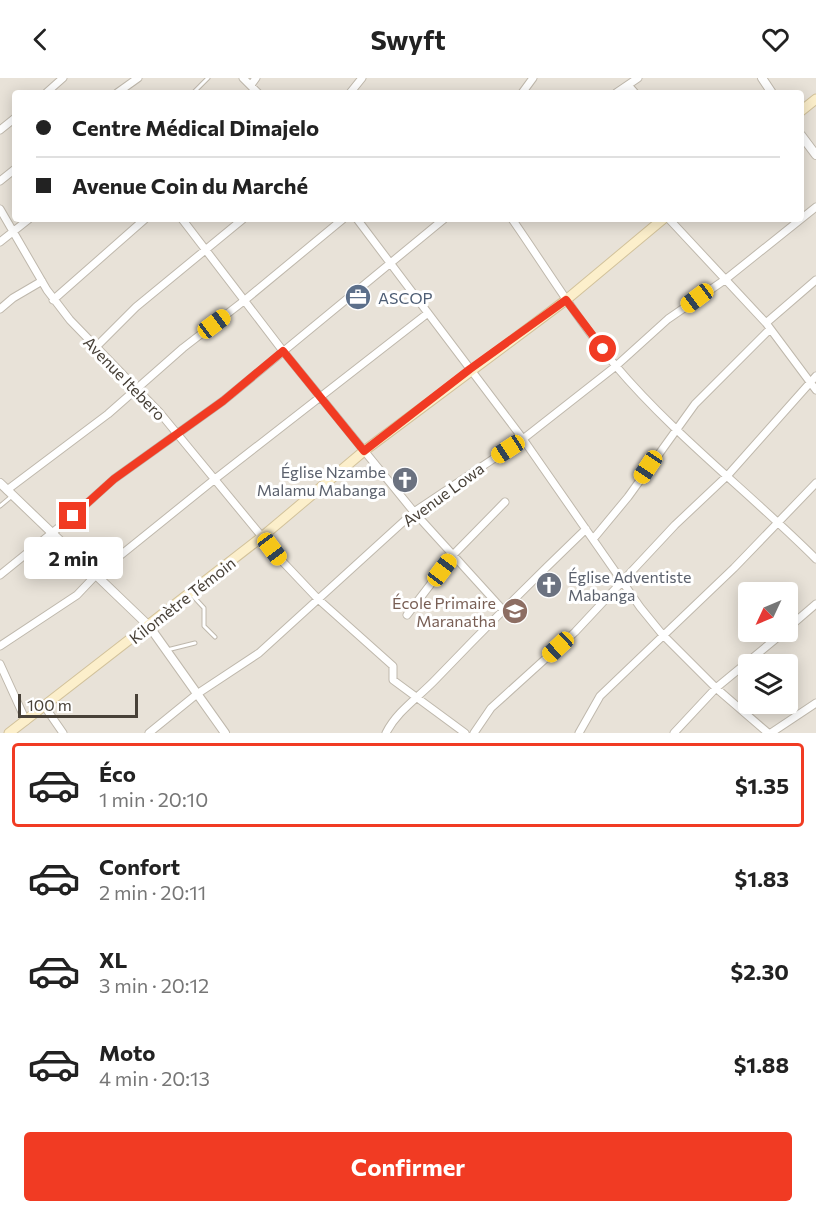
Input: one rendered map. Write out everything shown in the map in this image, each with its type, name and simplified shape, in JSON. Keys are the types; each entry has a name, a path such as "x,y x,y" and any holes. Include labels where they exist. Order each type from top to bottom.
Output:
{"main road":[{"path":"804,109 816,99"},
{"name":"Kilomètre Témoin","path":"9,733 191,593 364,451 470,369 566,300 659,222"}],"street":[{"path":"49,90 63,78"},
{"path":"121,90 138,78"},
{"path":"243,78 255,90"},
{"path":"251,86 256,78"},
{"path":"352,90 362,78"},
{"path":"620,90 638,78"},
{"path":"628,85 632,90"},
{"path":"0,130 12,120"},
{"path":"804,139 816,154"},
{"path":"0,181 12,171"},
{"name":"Avenue Lowa","path":"804,217 816,207"},
{"name":"Avenue Itebero","path":"0,209 53,300 138,388 282,561 318,599 392,664 393,680 465,733"},
{"path":"0,243 25,222"},
{"path":"53,300 142,222"},
{"path":"184,222 283,351 364,451 414,512 502,610"},
{"path":"96,347 136,307 239,222"},
{"path":"225,733 149,626 6,490 83,435 183,348 338,222"},
{"path":"359,222 523,439 662,634 716,688 770,733 816,703"},
{"path":"0,575 114,479 175,433 223,401 440,222"},
{"path":"514,222 566,300 616,366 677,429 816,559"},
{"path":"672,222 768,326 816,390"},
{"name":"Avenue Lowa","path":"149,733 197,694 259,652 414,512 523,439 616,366 668,319 726,279 797,222"},
{"path":"594,538 719,378 816,280"},
{"path":"0,309 42,281"},
{"path":"0,646 77,595 96,575 215,479 428,313"},
{"path":"474,733 491,708 575,632 622,579 728,475 816,376"},
{"path":"579,733 600,696 816,483"},
{"path":"407,615 453,555 505,502"},
{"path":"386,733 394,718 417,699 502,610 586,529"},
{"path":"798,619 816,604"},
{"path":"674,733 716,688 772,642"},
{"path":"0,664 26,721"},
{"path":"45,707 63,733"}],"lane":[{"path":"196,90 208,78"},
{"path":"0,506 6,490"},
{"path":"191,593 204,608 204,626 215,638"},
{"path":"166,650 195,643"}],"shaded area":[{"path":"0,78 816,78 816,733 0,733"}],"place":[{"name":"ASCOP","path":"358,297"},
{"name":"Église Nzambe Malamu Mabanga","path":"405,480"},
{"name":"Église Adventiste Mabanga","path":"549,585"},
{"name":"École Primaire Maranatha","path":"515,611"}],"route":[{"path":"73,516 114,479 175,433 223,401 283,351 364,451 470,369 566,300 603,349"}]}
